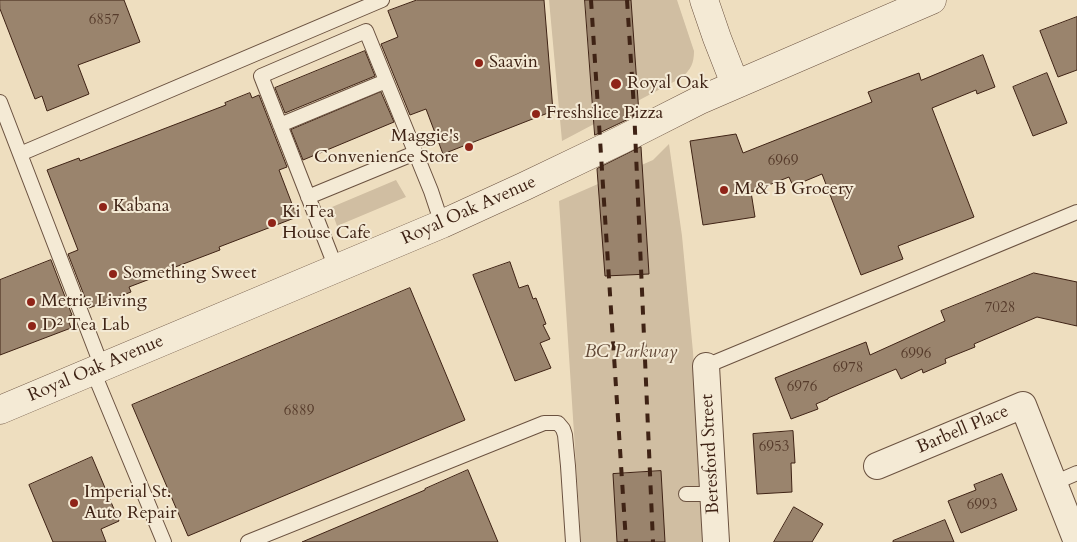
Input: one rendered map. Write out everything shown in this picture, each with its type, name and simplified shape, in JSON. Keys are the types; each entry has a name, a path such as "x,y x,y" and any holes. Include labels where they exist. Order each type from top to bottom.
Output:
{"street":[{"path":"704,0 735,84"},
{"name":"Royal Oak Avenue","path":"0,410 442,224 621,140 698,100 932,0"},
{"name":"Beresford Street","path":"706,366 716,542"},
{"name":"Barbell Place","path":"877,466 1023,405 1065,478 1077,542"}],"lane":[{"path":"20,154 382,0"},
{"path":"336,268 261,76 358,35 366,32 431,191 442,224"},
{"path":"280,125 386,81"},
{"path":"0,102 164,542"},
{"path":"308,197 415,153"},
{"path":"706,366 1077,212"},
{"path":"248,542 544,423 551,422 558,423 565,435 573,542"},
{"path":"686,494 714,494"}],"green space":[{"path":"549,0 677,0 694,51 691,66 681,78 562,141"},
{"name":"BC Parkway","path":"669,144 682,236 693,352 705,542 581,542 559,201 653,160"},
{"path":"396,180 406,197 337,226 332,207"}],"building":[{"path":"0,0 124,0 140,42 78,65 89,94 47,111 42,96 35,99 0,9"},
{"name":"Saavin","path":"417,0 544,0 553,111 443,154 426,109 410,115 381,44 398,37 388,11"},
{"path":"585,0 631,0 639,114 595,135"},
{"path":"1077,17 1077,70 1058,77 1040,31"},
{"path":"365,51 375,76 285,113 275,88"},
{"path":"983,55 995,87 977,94 976,90 932,108 974,217 898,246 903,259 861,275 822,174 793,186 789,177 751,192 755,217 703,225 690,141 736,134 743,153 872,102 868,92 919,73 921,80"},
{"path":"1047,73 1067,123 1033,136 1013,87"},
{"path":"381,92 394,122 303,160 291,130"},
{"name":"Kabana","path":"250,93 252,98 259,95 287,167 279,170 297,217 219,247 220,250 129,287 131,292 89,308 68,254 78,250 47,170 79,158 80,161 226,105 225,103"},
{"path":"641,147 649,274 605,276 597,169"},
{"name":"Metric Living","path":"51,260 72,315 67,317 71,328 0,355 0,280"},
{"path":"510,262 519,288 528,285 533,299 536,298 546,324 543,325 550,339 540,343 551,368 515,381 473,275"},
{"path":"1034,273 1077,282 1077,326 1037,317 974,344 975,347 945,359 946,363 923,373 922,369 901,379 896,369 828,398 816,404 818,409 791,419 775,378 866,342 870,355 945,321 941,311"},
{"path":"410,288 465,420 188,536 132,405"},
{"path":"793,431 795,463 791,463 792,492 757,494 753,434"},
{"name":"Imperial St. Auto Repair","path":"92,457 119,521 101,529 106,542 53,542 29,485"},
{"path":"468,470 498,542 302,542 425,490"},
{"path":"661,471 665,542 617,542 613,474"},
{"path":"1002,474 1017,510 961,533 948,501 976,490 974,485"},
{"path":"794,507 823,524 812,542 774,542"},
{"path":"945,520 954,542 893,542 893,541"}],"railway":[{"path":"591,0 626,542"},
{"path":"627,0 634,108 653,542"}],"place":[{"name":"Saavin","path":"479,63"},
{"name":"Royal Oak","path":"616,84"},
{"name":"Freshslice Pizza","path":"536,114"},
{"name":"Maggie's Convenience Store","path":"469,147"},
{"name":"M & B Grocery","path":"724,190"},
{"name":"Kabana","path":"103,207"},
{"name":"Ki Tea House Cafe","path":"272,223"},
{"name":"Something Sweet","path":"113,274"},
{"name":"Metric Living","path":"31,302"},
{"name":"D² Tea Lab","path":"32,326"},
{"name":"Imperial St. Auto Repair","path":"74,503"}]}
